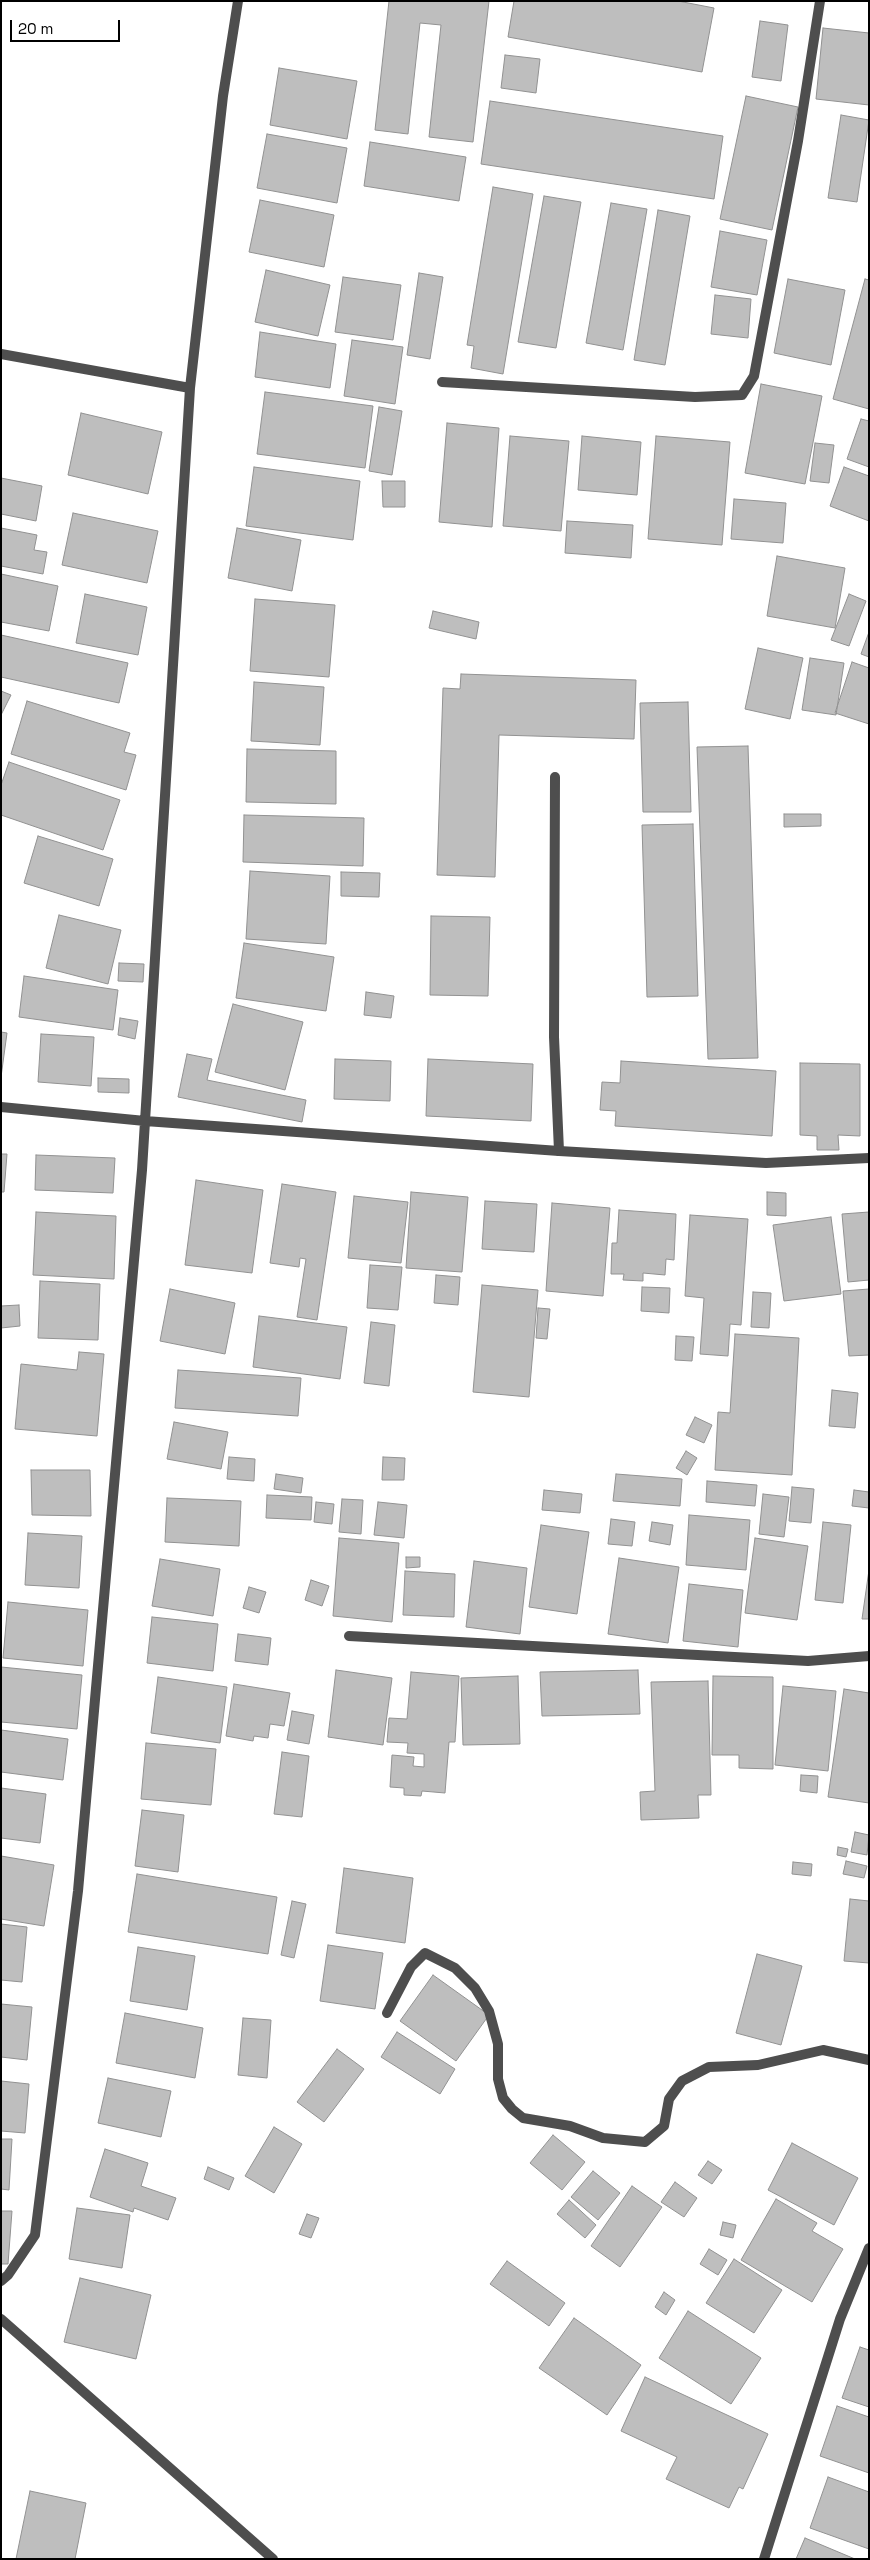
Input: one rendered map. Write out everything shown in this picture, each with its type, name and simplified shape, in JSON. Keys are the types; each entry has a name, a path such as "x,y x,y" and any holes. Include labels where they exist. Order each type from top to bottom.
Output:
{"street":[{"path":"1,2280 8,2275 35,2235 78,1891 145,1121 190,388 223,96 238,1"},
{"path":"442,382 695,397 742,395 754,376 798,142 820,1"},
{"path":"1,354 190,388"},
{"path":"556,777 554,1037 558,1151"},
{"path":"1,1107 145,1121 558,1151 766,1163 869,1158"},
{"path":"349,1636 808,1661 869,1656"},
{"path":"387,2012 407,1974 424,1953 455,1968 475,1988 490,2011 498,2044 498,2079 503,2098 512,2110 523,2118 570,2126 603,2138 645,2142 664,2126 669,2099 682,2080 709,2067 758,2064 824,2050 869,2060"},
{"path":"764,2559 840,2319 869,2248"},
{"path":"1,2319 273,2559"}],"building":[{"path":"389,1 489,1 473,142 429,137 441,25 420,23 408,134 375,130"},
{"path":"514,1 678,1 714,8 702,72 508,37"},
{"path":"760,21 788,25 781,81 752,77"},
{"path":"823,28 869,33 869,105 816,99"},
{"path":"505,55 540,59 536,93 501,88"},
{"path":"279,68 357,81 347,139 270,125"},
{"path":"746,96 798,107 772,230 720,219"},
{"path":"490,101 723,136 714,199 481,164"},
{"path":"841,115 869,120 857,202 828,198"},
{"path":"267,134 347,148 337,203 257,188"},
{"path":"370,142 466,157 459,201 364,186"},
{"path":"493,187 533,194 503,374 471,368 474,346 467,345"},
{"path":"544,196 581,202 556,348 518,342"},
{"path":"260,200 334,215 324,267 249,252"},
{"path":"611,203 647,209 623,350 586,343"},
{"path":"658,210 690,216 665,365 634,360"},
{"path":"720,231 767,240 757,295 711,287"},
{"path":"266,270 330,285 318,336 255,322"},
{"path":"419,273 443,277 430,359 407,355"},
{"path":"343,277 401,285 393,340 335,332"},
{"path":"788,279 845,290 831,365 774,353"},
{"path":"865,279 869,280 869,409 833,399"},
{"path":"715,295 751,299 748,338 711,334"},
{"path":"260,332 336,344 330,388 255,377"},
{"path":"352,340 403,347 395,404 344,396"},
{"path":"761,384 822,396 805,484 745,473"},
{"path":"265,392 373,406 365,468 257,454"},
{"path":"379,407 402,411 392,475 369,471"},
{"path":"81,413 162,432 148,494 68,475"},
{"path":"861,419 869,421 869,467 847,459"},
{"path":"447,423 499,428 492,527 439,522"},
{"path":"510,436 569,441 561,531 503,526"},
{"path":"582,436 641,442 637,495 578,490"},
{"path":"656,436 730,442 722,545 648,539"},
{"path":"815,443 834,445 829,483 810,481"},
{"path":"254,467 360,481 353,540 246,526"},
{"path":"844,467 869,476 869,521 830,506"},
{"path":"1,478 42,486 36,521 1,514"},
{"path":"382,481 405,481 405,507 383,507"},
{"path":"734,499 786,503 783,543 731,539"},
{"path":"73,513 158,531 147,583 62,565"},
{"path":"567,521 633,525 631,558 565,553"},
{"path":"1,528 37,535 34,550 47,552 43,574 1,566"},
{"path":"237,528 301,540 292,591 228,578"},
{"path":"777,556 845,568 835,628 767,616"},
{"path":"1,574 58,586 49,631 1,622"},
{"path":"85,594 147,607 138,655 76,643"},
{"path":"849,594 866,601 849,646 831,640"},
{"path":"255,599 335,605 329,677 250,671"},
{"path":"433,611 479,622 476,639 429,628"},
{"path":"869,632 869,657 861,654"},
{"path":"1,635 128,663 119,703 1,677"},
{"path":"758,648 803,658 790,719 745,709"},
{"path":"810,658 844,663 836,715 802,710"},
{"path":"852,662 869,668 869,724 835,713"},
{"path":"461,674 636,680 634,739 499,735 495,877 437,875 443,688 460,689"},
{"path":"254,682 324,687 320,745 251,741"},
{"path":"1,691 11,695 1,715"},
{"path":"27,701 130,733 124,752 136,755 126,790 11,754"},
{"path":"688,702 691,812 643,812 640,703"},
{"path":"748,746 758,1058 708,1059 697,747"},
{"path":"247,749 336,751 336,804 246,802"},
{"path":"9,762 120,800 103,850 1,815 1,785"},
{"path":"784,814 821,814 821,826 784,827"},
{"path":"244,815 364,818 363,866 243,862"},
{"path":"693,824 698,996 647,997 642,825"},
{"path":"38,836 113,859 99,906 24,883"},
{"path":"250,871 330,876 326,944 246,939"},
{"path":"341,872 380,873 379,897 341,896"},
{"path":"59,915 121,930 108,984 46,968"},
{"path":"431,916 490,917 488,996 430,995"},
{"path":"244,943 334,957 326,1011 236,998"},
{"path":"119,963 144,964 143,982 118,981"},
{"path":"24,976 118,990 113,1030 19,1017"},
{"path":"366,992 394,996 391,1018 364,1015"},
{"path":"233,1004 303,1022 285,1090 215,1072"},
{"path":"120,1018 138,1021 135,1039 118,1035"},
{"path":"1,1032 7,1033 1,1077"},
{"path":"41,1034 94,1037 91,1086 38,1082"},
{"path":"187,1054 212,1059 207,1080 306,1100 302,1122 178,1097"},
{"path":"335,1059 391,1061 390,1101 334,1099"},
{"path":"428,1059 533,1064 531,1121 426,1116"},
{"path":"621,1061 776,1071 772,1136 615,1126 616,1111 600,1110 602,1082 620,1083"},
{"path":"800,1063 860,1064 860,1136 838,1135 839,1150 817,1150 817,1136 800,1135"},
{"path":"98,1078 129,1079 129,1093 98,1092"},
{"path":"1,1154 7,1154 4,1192 1,1192"},
{"path":"36,1155 115,1158 113,1193 35,1190"},
{"path":"196,1180 263,1190 252,1273 185,1265"},
{"path":"282,1184 336,1192 317,1320 297,1317 306,1259 300,1258 299,1267 270,1263"},
{"path":"411,1192 468,1197 462,1272 406,1268"},
{"path":"767,1192 786,1193 786,1216 767,1215"},
{"path":"354,1196 408,1202 401,1263 348,1258"},
{"path":"485,1201 537,1204 534,1252 482,1249"},
{"path":"552,1203 610,1208 603,1296 546,1291"},
{"path":"619,1210 676,1214 674,1260 666,1259 665,1275 643,1273 643,1281 623,1280 624,1274 611,1274 612,1243 617,1243"},
{"path":"36,1212 116,1216 114,1279 33,1275"},
{"path":"869,1212 869,1280 848,1282 842,1214"},
{"path":"690,1215 748,1219 741,1325 730,1324 728,1356 700,1354 704,1298 685,1296"},
{"path":"831,1217 841,1294 784,1301 773,1225"},
{"path":"370,1265 402,1267 398,1310 367,1308"},
{"path":"436,1275 460,1277 458,1305 434,1303"},
{"path":"40,1281 100,1284 98,1340 38,1338"},
{"path":"482,1285 538,1290 529,1397 473,1392"},
{"path":"642,1287 670,1288 669,1313 641,1311"},
{"path":"170,1289 235,1303 225,1354 160,1341"},
{"path":"869,1289 869,1355 849,1356 843,1291"},
{"path":"753,1292 771,1293 769,1328 751,1327"},
{"path":"19,1305 20,1326 1,1328 1,1306"},
{"path":"538,1308 550,1309 547,1339 536,1338"},
{"path":"259,1316 347,1327 340,1379 253,1367"},
{"path":"371,1322 395,1325 389,1386 364,1383"},
{"path":"735,1334 799,1338 792,1475 715,1470 718,1412 730,1413"},
{"path":"676,1336 694,1337 692,1361 675,1360"},
{"path":"79,1352 104,1354 97,1436 15,1429 21,1364 77,1370"},
{"path":"178,1370 301,1378 298,1416 175,1408"},
{"path":"832,1390 858,1393 855,1428 829,1426"},
{"path":"695,1417 712,1425 704,1443 686,1435"},
{"path":"174,1422 228,1432 221,1469 167,1459"},
{"path":"686,1451 697,1458 687,1475 676,1468"},
{"path":"229,1457 255,1459 254,1481 227,1479"},
{"path":"383,1457 405,1458 404,1480 382,1480"},
{"path":"31,1470 90,1470 91,1516 32,1515"},
{"path":"276,1474 303,1478 301,1493 274,1489"},
{"path":"616,1474 682,1479 680,1506 613,1501"},
{"path":"707,1481 757,1485 755,1506 706,1502"},
{"path":"792,1487 814,1489 811,1523 789,1521"},
{"path":"544,1490 582,1494 580,1513 542,1510"},
{"path":"854,1490 869,1492 869,1508 852,1506"},
{"path":"763,1494 789,1497 784,1537 759,1534"},
{"path":"267,1495 312,1497 311,1520 266,1518"},
{"path":"167,1498 241,1501 239,1546 165,1542"},
{"path":"342,1499 363,1500 361,1534 339,1532"},
{"path":"316,1502 334,1504 332,1524 314,1522"},
{"path":"378,1502 407,1505 404,1538 374,1535"},
{"path":"689,1515 750,1520 746,1570 686,1565"},
{"path":"611,1519 635,1522 632,1546 608,1544"},
{"path":"652,1522 673,1525 670,1545 649,1541"},
{"path":"823,1522 851,1525 843,1603 815,1600"},
{"path":"541,1525 589,1532 577,1614 529,1607"},
{"path":"28,1533 82,1536 79,1588 25,1585"},
{"path":"339,1538 399,1543 392,1622 333,1616"},
{"path":"755,1538 808,1546 797,1620 745,1613"},
{"path":"406,1557 420,1557 420,1567 406,1568"},
{"path":"619,1558 679,1567 668,1643 608,1634"},
{"path":"160,1559 220,1569 213,1616 152,1606"},
{"path":"474,1561 527,1568 520,1634 466,1627"},
{"path":"869,1570 869,1619 862,1619"},
{"path":"405,1571 455,1574 454,1617 403,1615"},
{"path":"311,1580 329,1586 322,1606 305,1600"},
{"path":"689,1584 743,1590 738,1647 683,1641"},
{"path":"249,1587 266,1592 259,1613 243,1608"},
{"path":"8,1602 88,1610 83,1666 3,1658"},
{"path":"152,1617 218,1624 213,1671 147,1663"},
{"path":"238,1634 271,1638 268,1665 235,1661"},
{"path":"1,1667 82,1675 77,1729 1,1722"},
{"path":"336,1670 392,1678 383,1745 328,1737"},
{"path":"638,1670 640,1714 542,1716 540,1672"},
{"path":"411,1672 459,1676 455,1742 449,1742 445,1793 422,1791 421,1796 404,1795 404,1788 390,1787 392,1755 414,1757 413,1766 424,1767 424,1754 407,1753 408,1743 387,1742 389,1718 407,1719"},
{"path":"518,1676 520,1744 463,1745 461,1678"},
{"path":"713,1676 773,1677 773,1769 739,1768 739,1755 712,1755"},
{"path":"158,1677 227,1687 220,1743 151,1733"},
{"path":"708,1681 711,1795 698,1795 699,1818 641,1820 640,1792 655,1791 651,1682"},
{"path":"234,1684 290,1693 284,1726 270,1724 268,1738 254,1736 253,1741 226,1736"},
{"path":"783,1686 836,1691 828,1771 775,1765"},
{"path":"844,1689 869,1693 869,1803 828,1797"},
{"path":"292,1711 314,1715 309,1744 287,1740"},
{"path":"1,1730 68,1739 63,1780 1,1772"},
{"path":"146,1743 216,1749 211,1805 141,1799"},
{"path":"282,1752 309,1756 302,1817 274,1814"},
{"path":"801,1775 818,1776 817,1793 800,1791"},
{"path":"1,1788 46,1794 40,1843 1,1838"},
{"path":"142,1810 184,1815 178,1872 135,1866"},
{"path":"855,1832 869,1835 867,1855 851,1852"},
{"path":"838,1847 848,1849 846,1857 837,1855"},
{"path":"1,1856 54,1865 44,1926 1,1919"},
{"path":"846,1861 867,1866 864,1878 843,1874"},
{"path":"793,1862 812,1864 811,1876 792,1874"},
{"path":"344,1868 413,1878 405,1943 336,1933"},
{"path":"137,1874 277,1897 268,1954 128,1932"},
{"path":"850,1899 869,1901 869,1963 844,1961"},
{"path":"292,1901 306,1904 294,1958 281,1955"},
{"path":"1,1924 27,1927 22,1982 1,1980"},
{"path":"328,1945 383,1953 375,2009 320,2001"},
{"path":"138,1947 195,1956 187,2010 130,2001"},
{"path":"757,1954 802,1966 781,2045 736,2033"},
{"path":"433,1975 489,2015 456,2061 400,2021"},
{"path":"1,2004 32,2007 27,2060 1,2057"},
{"path":"125,2013 203,2028 195,2078 116,2063"},
{"path":"243,2018 271,2020 267,2078 238,2075"},
{"path":"397,2032 455,2069 440,2094 381,2057"},
{"path":"337,2049 364,2069 324,2122 297,2102"},
{"path":"108,2078 171,2091 161,2137 98,2123"},
{"path":"1,2081 29,2084 25,2133 1,2131"},
{"path":"274,2127 302,2144 274,2193 245,2176"},
{"path":"553,2135 585,2162 562,2190 530,2163"},
{"path":"1,2139 12,2139 9,2190 1,2189"},
{"path":"792,2143 858,2178 834,2225 768,2190"},
{"path":"105,2149 148,2163 141,2186 176,2198 168,2220 134,2208 133,2212 90,2197"},
{"path":"708,2161 722,2170 712,2184 698,2175"},
{"path":"208,2167 234,2178 229,2190 204,2179"},
{"path":"593,2171 620,2193 598,2220 571,2197"},
{"path":"675,2182 697,2198 684,2217 661,2202"},
{"path":"632,2186 662,2207 620,2267 591,2246"},
{"path":"776,2199 817,2223 812,2231 843,2249 812,2302 741,2260"},
{"path":"569,2200 596,2225 585,2238 557,2214"},
{"path":"77,2208 130,2215 122,2268 69,2259"},
{"path":"1,2211 12,2211 8,2264 1,2264"},
{"path":"307,2214 319,2218 311,2238 299,2234"},
{"path":"723,2222 736,2225 733,2238 720,2235"},
{"path":"709,2249 727,2260 718,2275 700,2264"},
{"path":"734,2259 782,2290 754,2333 706,2303"},
{"path":"507,2261 565,2303 549,2326 490,2284"},
{"path":"80,2278 151,2295 136,2359 64,2342"},
{"path":"664,2292 675,2300 666,2315 655,2307"},
{"path":"688,2311 761,2358 731,2404 659,2358"},
{"path":"574,2318 641,2365 607,2415 539,2368"},
{"path":"860,2347 869,2350 869,2407 842,2398"},
{"path":"645,2377 768,2434 743,2489 739,2487 729,2508 666,2479 677,2457 621,2431"},
{"path":"837,2406 869,2417 869,2473 820,2456"},
{"path":"828,2477 869,2492 869,2549 810,2528"},
{"path":"30,2491 86,2503 75,2559 16,2559"},
{"path":"805,2538 855,2559 796,2559"}]}
